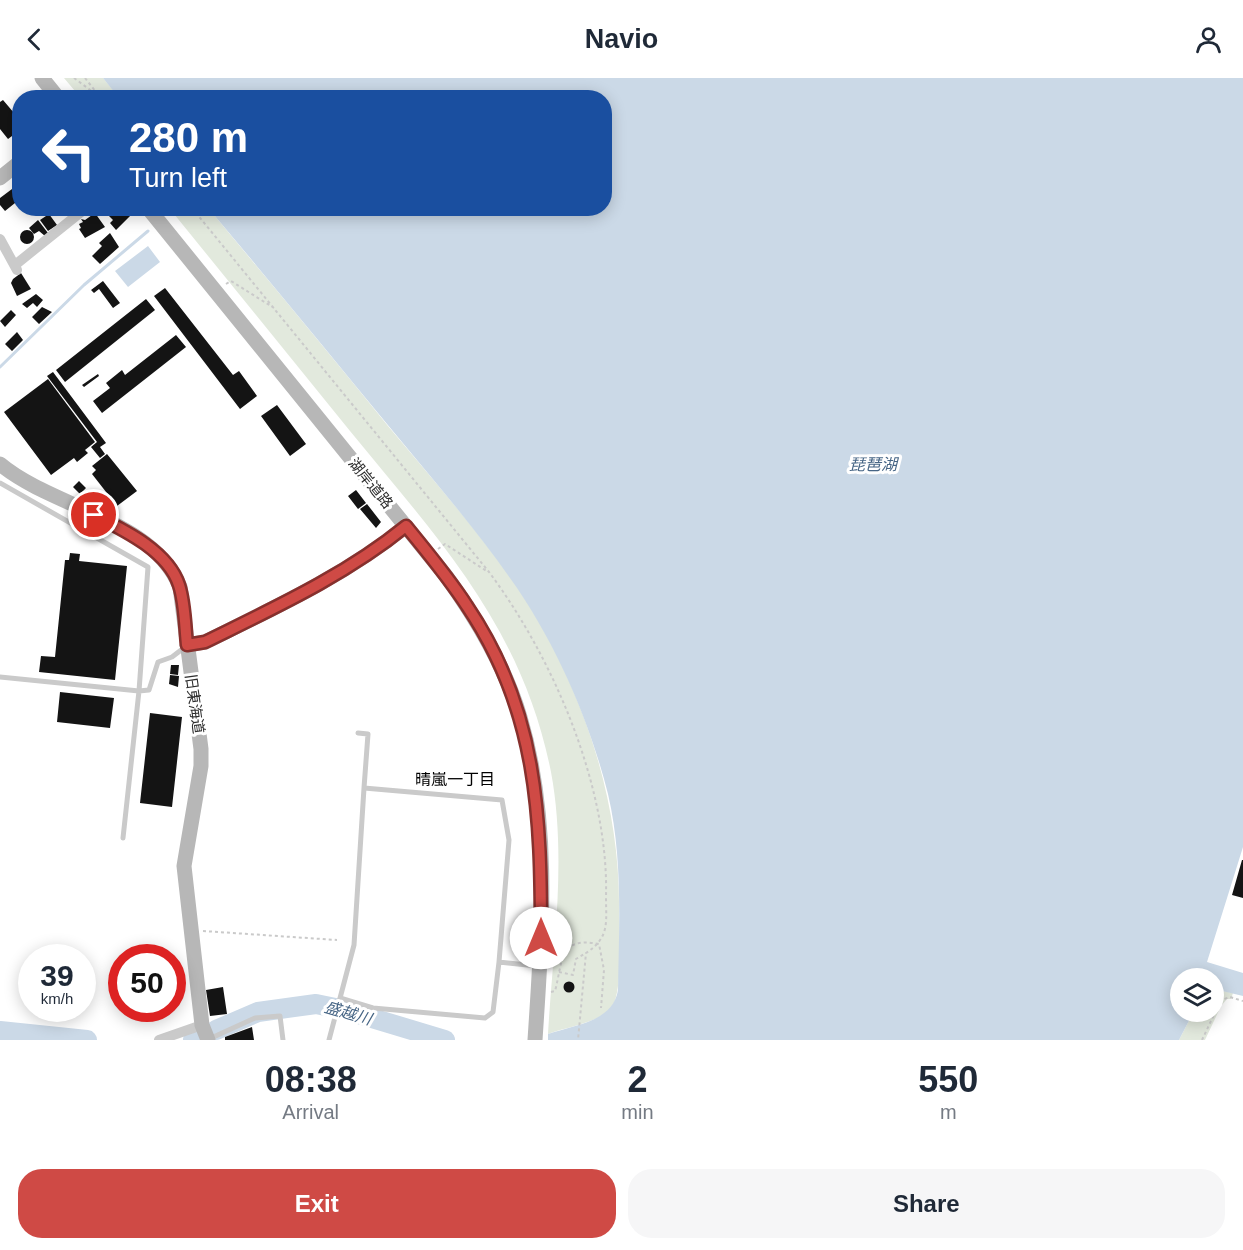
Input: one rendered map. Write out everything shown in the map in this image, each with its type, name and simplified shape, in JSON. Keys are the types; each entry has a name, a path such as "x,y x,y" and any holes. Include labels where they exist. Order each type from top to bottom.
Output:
{"main road":[{"path":"42,78 52,90"},
{"path":"0,178 12,168"},
{"name":"湖岸道路","path":"154,216 406,526 468,607 504,674 520,716 533,770 541,835 540,967 535,1040"},
{"name":"旧東海道","path":"0,464 19,479 118,527 170,567 180,587 201,749 201,766 184,866 206,1035"},
{"path":"187,645 205,642 330,578 383,545 406,526"}],"street":[{"path":"0,239 16,268 77,216"},
{"path":"159,1040 206,1035"}],"lane":[{"path":"0,483 148,567 139,691 123,838"},
{"path":"0,676 139,691 149,690 158,662 172,657 187,645"},
{"path":"329,1040 354,945 368,734 358,733"},
{"path":"340,1000 373,1008 485,1018 493,1012 499,962 509,840 502,800 364,788"},
{"path":"499,962 540,967"},
{"path":"206,1035 255,1018 280,1016 283,1040"}],"path":[{"path":"74,78 87,90"},
{"path":"85,78 95,90"},
{"path":"224,285 231,281 273,308"},
{"path":"438,549 444,544 489,572"},
{"path":"193,930 337,940"},
{"path":"548,992 555,991 562,954 572,946 586,942 599,944"},
{"path":"559,972 573,975 576,959 599,944"},
{"path":"599,944 604,970 601,1008"},
{"path":"578,1040 586,953"},
{"path":"1202,1040 1221,1000 1230,997 1243,1001"}],"shaded area":[{"path":"64,78 103,78 113,90 74,90"},
{"path":"176,216 215,216 482,539 535,615 556,654 591,737 612,824 618,869 620,965 617,993 609,1011 588,1022 548,1034 557,903 556,804 551,772 538,720 520,673 498,629 446,549"},
{"path":"1224,991 1233,993 1231,999 1224,1002"},
{"path":"1188,1022 1213,1022 1205,1040 1179,1040"}],"water":[{"name":"琵琶湖","path":"103,78 1243,78 1243,847 1207,962 1243,973 1243,996 1224,991 1224,968 1170,968 1170,1022 1188,1022 1179,1040 548,1040 548,1034 601,1016 615,1001 618,990 619,892 613,818 600,766 581,709 542,628 496,558 215,216 612,216 612,90 113,90"},
{"path":"148,246 160,262 128,287 115,271"}],"building":[{"path":"3,100 12,111 12,136 8,139 0,129 0,102"},
{"path":"12,189 12,205 5,211 0,205 0,198"},
{"path":"50,216 57,225 48,231 40,220"},
{"path":"91,216 97,216 105,227 85,238 79,229 81,228 79,224 83,222 81,219 85,220"},
{"path":"109,216 130,216 116,230 110,223 113,220"},
{"path":"38,220 48,233 45,236 39,231 34,234 29,228"},
{"path":"27,230 32,232 34,237 32,242 27,244 22,242 20,237 22,232"},
{"path":"110,233 119,247 100,264 92,256 102,246 99,243"},
{"path":"21,273 31,289 17,296 11,283"},
{"path":"103,281 120,303 113,308 99,289 94,293 91,290"},
{"path":"165,288 233,375 239,371 257,396 240,409 154,296"},
{"path":"36,294 43,300 37,307 33,303 27,308 22,304"},
{"path":"146,299 155,310 65,382 56,370"},
{"path":"42,307 52,312 39,324 32,317"},
{"path":"11,310 16,315 5,327 0,321"},
{"path":"17,332 23,340 12,351 5,344"},
{"path":"176,335 186,347 102,413 93,401 110,388 106,383 122,370 125,375"},
{"path":"53,372 106,443 100,447 105,454 100,458 91,447 97,442 47,376"},
{"path":"98,374 99,376 84,387 82,385"},
{"path":"48,379 95,442 85,450 88,453 77,462 74,458 51,475 4,412"},
{"path":"277,405 306,444 290,456 261,416"},
{"path":"107,454 137,491 117,506 92,474 96,470 92,466"},
{"path":"79,481 86,488 80,494 73,487"},
{"path":"356,490 366,503 358,509 348,496"},
{"path":"367,504 381,522 376,528 360,509"},
{"path":"70,553 80,554 79,561 127,566 115,680 39,672 41,656 55,657 65,560 69,560"},
{"path":"171,665 179,665 178,675 170,674"},
{"path":"170,675 179,676 178,687 169,684"},
{"path":"60,692 114,698 110,728 57,722"},
{"path":"150,713 182,717 172,807 140,803"},
{"path":"1243,860 1243,898 1232,895"},
{"path":"569,981 575,987 569,993 563,987"},
{"path":"223,987 227,1014 210,1016 206,990"},
{"path":"252,1027 254,1040 225,1040 225,1037"}],"waterway":[{"path":"0,367 84,285 148,231"},
{"name":"盛越川","path":"216,1030 258,1012 316,1004 345,1010 445,1040"},
{"name":"盛越川","path":"0,1031 87,1040"},
{"name":"盛越川","path":"193,1040 199,1038"}],"district":[{"name":"晴嵐一丁目","path":"455,779"}],"route":[{"path":"94,515 118,527 170,567 180,587 187,645 205,642 330,578 368,556 406,526 468,607 504,674 520,716 533,770 541,835 541,938"}]}
